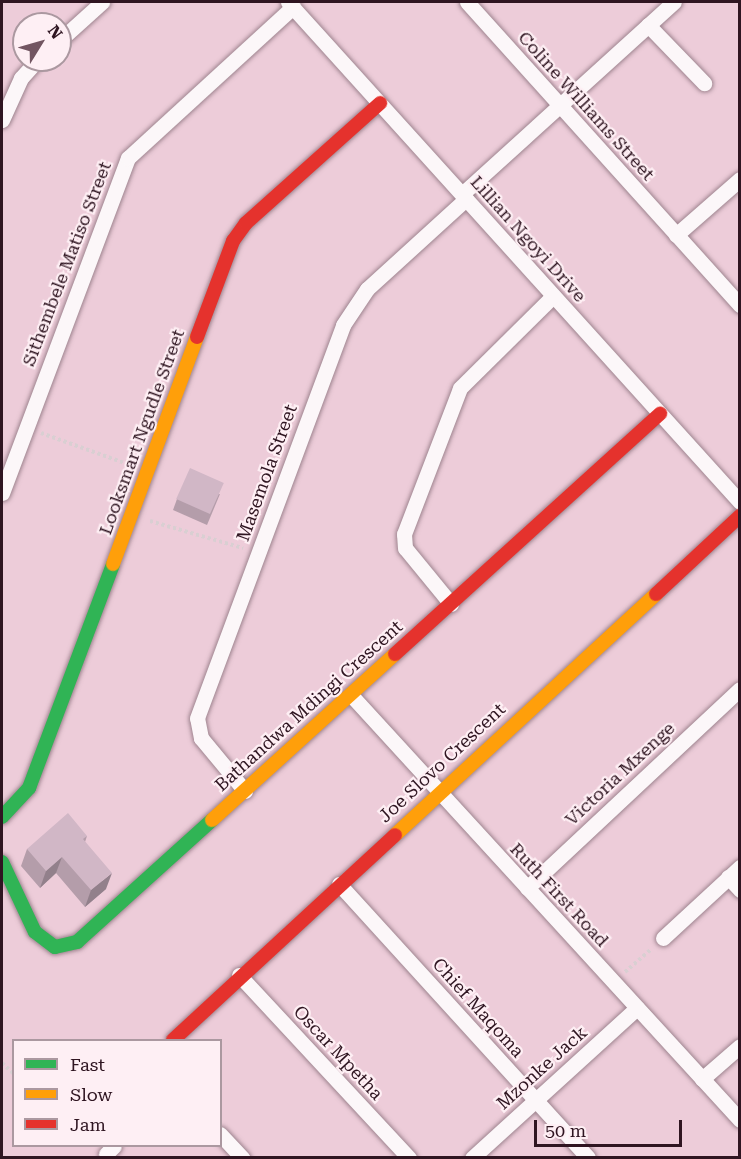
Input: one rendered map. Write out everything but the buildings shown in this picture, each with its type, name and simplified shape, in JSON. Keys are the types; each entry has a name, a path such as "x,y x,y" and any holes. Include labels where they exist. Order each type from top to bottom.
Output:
{"street":[{"path":"72,29 102,2"},
{"name":"Masemola Street","path":"245,791 201,738 197,718 352,307 559,106 674,2"},
{"name":"Lillian Ngoyi Drive","path":"291,4 740,502"},
{"name":"Sithembele Matiso Street","path":"2,493 128,158 291,4"},
{"name":"Coline Williams Street","path":"474,4 559,106 740,305"},
{"path":"648,25 704,83"},
{"path":"2,120 21,78 26,72"},
{"name":"Looksmart Ngudle Street","path":"2,817 28,788 233,241 246,223 380,103"},
{"path":"676,235 740,179"},
{"path":"451,604 405,548 405,534 460,388 553,296"},
{"name":"Bathandwa Mdingi Crescent","path":"2,862 35,932 55,946 67,946 97,927 660,414"},
{"name":"Joe Slovo Crescent","path":"175,1039 239,975 740,516"},
{"name":"Victoria Mxenge","path":"527,888 740,689"},
{"name":"Ruth First Road","path":"351,695 740,1120"},
{"path":"663,938 740,867"},
{"path":"728,877 740,890"},
{"name":"Chief Maqoma","path":"339,884 588,1158"},
{"name":"Oscar Mpetha","path":"239,975 409,1158"},
{"name":"Mzonke Jack","path":"472,1158 637,1008"},
{"path":"702,1079 740,1046"},
{"path":"222,1136 242,1158"}],"path":[{"path":"26,428 147,471"},
{"path":"131,514 258,552"},
{"path":"614,983 663,938"}],"traffic: fast":[{"path":"2,817 29,788 113,564"},
{"path":"2,862 35,932 55,947 77,942 212,820"}],"traffic: slow":[{"path":"113,564 197,337"},
{"path":"395,835 656,594"},
{"path":"212,820 395,654"}],"traffic: jam":[{"path":"197,337 233,241 246,223 380,103"},
{"path":"395,654 660,414"},
{"path":"656,594 740,516"},
{"path":"174,1039 395,835"}]}
